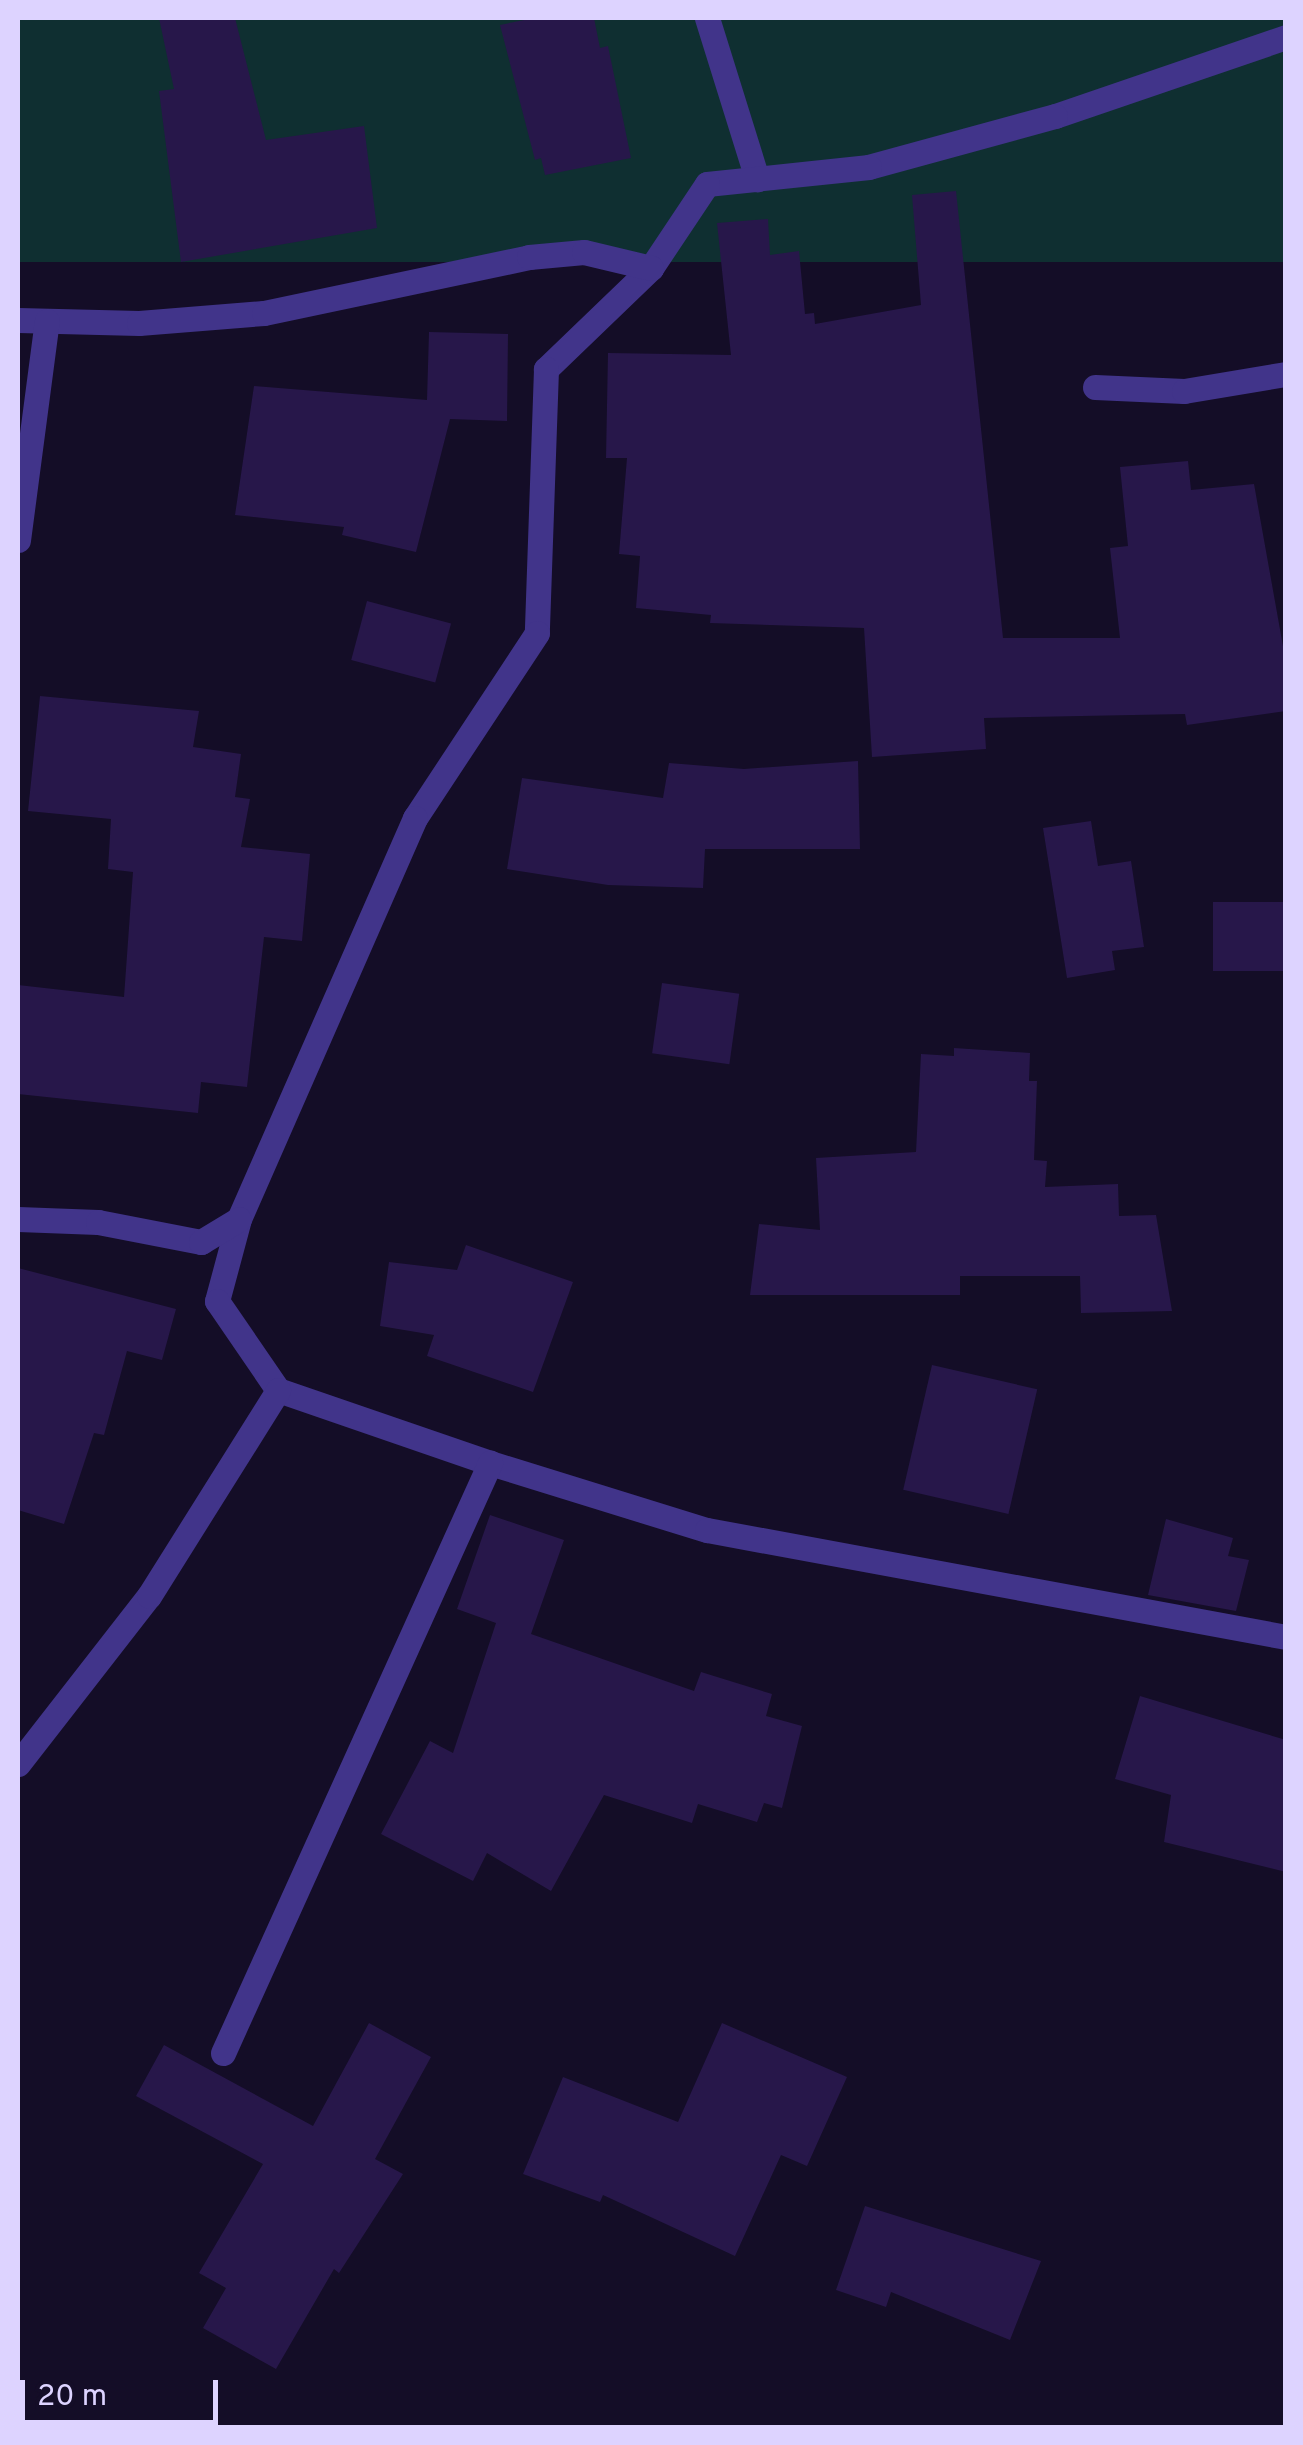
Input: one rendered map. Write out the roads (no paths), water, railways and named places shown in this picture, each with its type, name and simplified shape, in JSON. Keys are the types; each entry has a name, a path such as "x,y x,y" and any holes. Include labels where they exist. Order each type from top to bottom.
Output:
{"street":[{"path":"707,18 757,178"},
{"path":"1286,36 1055,116 869,166 707,184 651,268 546,369 537,632 415,818 239,1219 218,1301 278,1390 490,1462 707,1530 1286,1637"},
{"path":"18,320 264,313 529,257 584,252 651,268"},
{"path":"18,540 47,321"},
{"path":"1095,387 1184,392 1286,374"},
{"path":"18,1219 98,1222 201,1242 239,1219"},
{"path":"18,1764 149,1596 278,1390"},
{"path":"223,2054 490,1462"}]}
